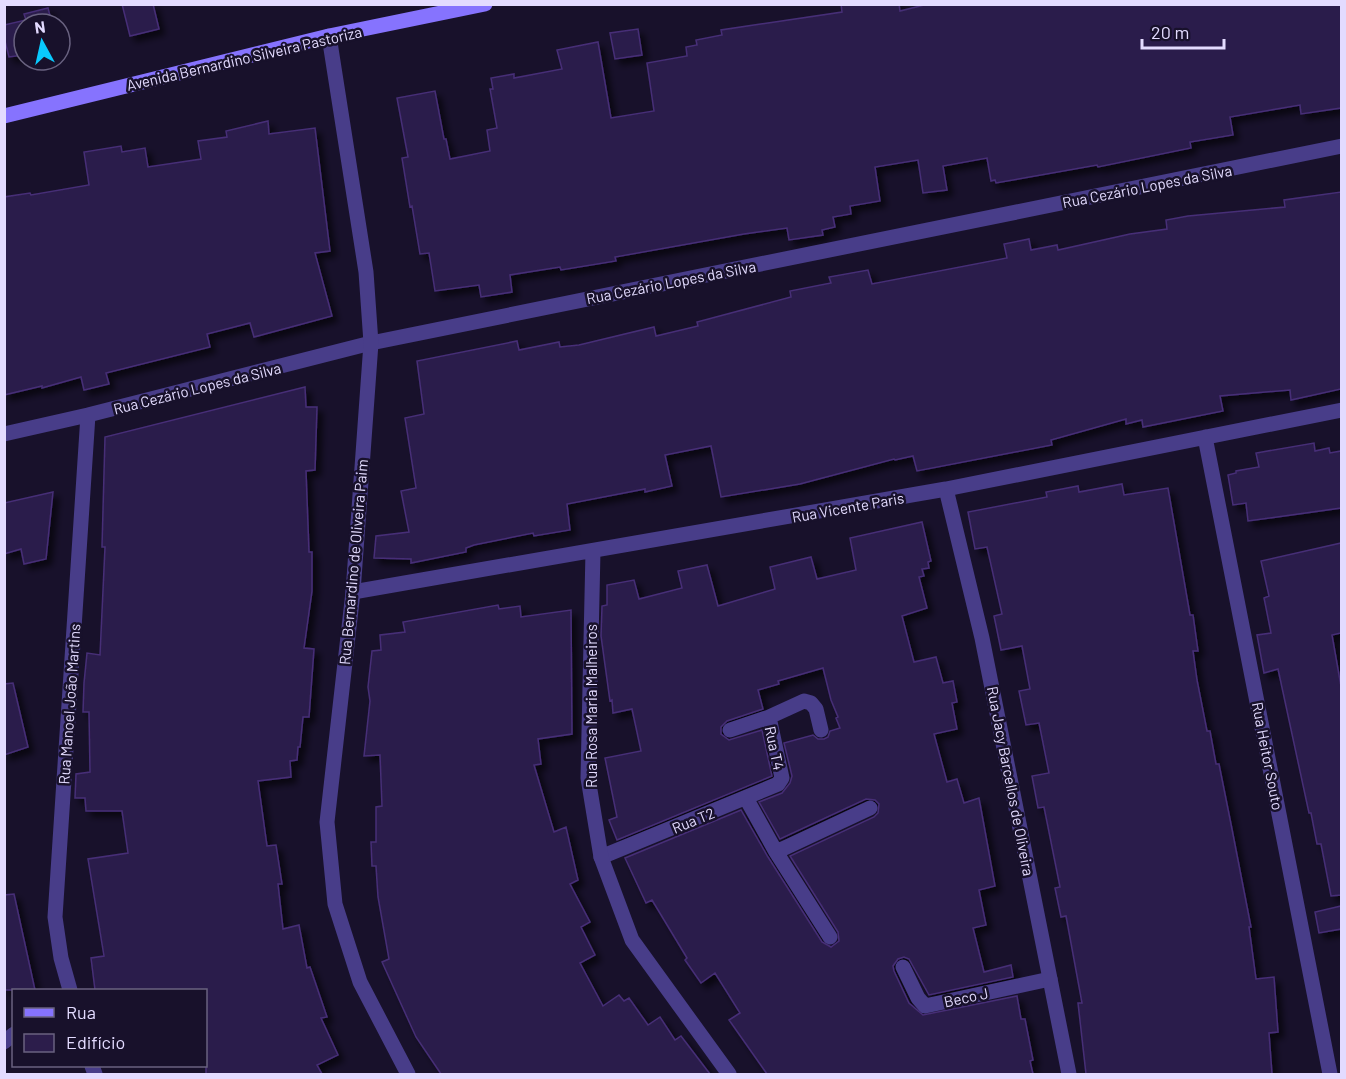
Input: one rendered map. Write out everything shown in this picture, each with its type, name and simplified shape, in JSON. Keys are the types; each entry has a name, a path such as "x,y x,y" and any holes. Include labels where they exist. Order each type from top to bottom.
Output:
{"main road":[{"name":"Avenida Bernardino Silveira Pastoriza","path":"4,116 329,36 485,4"}],"street":[{"name":"Rua Bernardino de Oliveira Paim","path":"329,36 366,272 371,343 353,592 327,822 335,904 360,982 408,1074"},
{"name":"Rua Cezário Lopes da Silva","path":"4,434 371,343 1341,146"},
{"name":"Rua Vicente Paris","path":"353,592 946,489 1341,410"},
{"name":"Rua Manoel João Martins","path":"70,989 55,917 88,415"},
{"name":"Rua Heitor Souto","path":"1205,437 1330,1074"},
{"name":"Rua Jacy Barcellos de Oliveira","path":"946,489 982,638 1069,1074"},
{"name":"Rua Rosa Maria Malheiros","path":"593,551 588,778 601,857 632,940 729,1074"},
{"path":"730,730 769,717 804,701 811,703 816,709 821,730"},
{"name":"Rua T4","path":"769,717 782,778"},
{"name":"Rua T2","path":"601,857 746,798 778,784 782,778"},
{"path":"746,798 776,852 830,937"},
{"path":"776,852 870,808"},
{"name":"Beco J","path":"903,967 918,998 926,1006 1050,979"}],"building":[{"path":"122,4 153,4 159,29 130,36"},
{"path":"841,4 899,4 900,11 928,4 1341,4 1341,108 1301,114 1300,105 1230,117 1233,135 1190,142 1191,148 1098,167 1097,165 996,183 995,180 991,181 987,158 943,166 947,190 923,193 918,160 875,167 880,201 850,206 851,214 833,217 835,227 822,230 823,235 789,240 787,228 615,257 616,261 510,275 512,292 481,297 479,285 435,291 429,253 420,254 412,206 410,207 402,158 408,157 397,98 435,91 450,159 490,151 487,130 497,128 490,89 493,89 491,78 514,74 514,78 562,69 557,50 598,42 611,118 654,111 647,63 687,56 686,47 697,45 696,40 722,35 721,30 842,12"},
{"path":"48,8 49,12 32,12"},
{"path":"12,23 12,57 9,57 4,37 4,25"},
{"path":"638,29 642,55 615,59 610,33"},
{"path":"268,121 269,134 315,128 330,251 315,253 332,316 254,337 250,323 207,334 210,347 106,373 109,384 84,390 81,377 42,388 42,386 4,395 4,197 89,185 84,152 121,146 122,152 145,148 148,167 201,159 198,141 227,137 226,131"},
{"path":"1341,192 1341,389 1291,400 1290,390 1220,396 1223,411 1143,427 1142,420 1126,424 1126,419 1051,440 1052,445 917,471 913,456 800,484 721,497 711,446 665,455 672,486 567,504 570,530 534,536 533,533 474,545 466,548 466,552 411,563 411,559 374,558 376,536 409,532 401,491 416,488 405,418 424,414 417,361 517,341 519,350 559,342 560,347 579,345 654,327 656,336 698,326 697,322 791,297 790,291 831,283 829,277 868,270 872,284 1007,258 1004,244 1029,239 1031,250 1057,245 1058,250 1130,234 1167,229 1166,220 1285,207 1284,200"},
{"path":"305,387 306,407 317,407 315,470 306,471 309,552 312,552 312,591 304,648 314,649 309,717 303,717 297,760 290,761 291,777 258,781 267,846 276,845 282,884 278,884 283,929 299,925 307,968 310,967 327,1017 321,1018 338,1055 317,1065 322,1074 206,1074 207,989 95,989 91,958 104,956 88,859 128,853 122,811 86,811 85,798 75,798 76,774 90,772 89,712 83,712 87,653 100,655 105,547 102,547 105,437"},
{"path":"1314,443 1315,451 1329,448 1330,453 1341,451 1341,508 1248,521 1246,503 1233,505 1228,475 1236,471 1259,467 1256,453"},
{"path":"1122,484 1124,495 1168,488 1190,615 1193,615 1198,651 1193,651 1197,680 1207,731 1210,731 1216,764 1219,764 1231,824 1251,927 1249,927 1256,979 1274,977 1278,1032 1269,1033 1272,1074 1086,1074 1078,1003 1082,1003 1066,916 1061,917 1055,888 1060,887 1044,807 1038,808 1032,776 1049,773 1039,723 1026,725 1019,691 1030,689 1022,646 1001,650 994,616 1002,614 987,547 975,549 968,512 1047,497 1046,492 1078,486 1079,492"},
{"path":"53,492 46,559 24,564 21,549 4,554 4,503"},
{"path":"922,522 931,561 928,562 929,568 922,569 924,576 919,577 927,608 902,616 914,662 936,657 943,683 953,681 957,702 952,703 957,729 934,734 947,782 957,779 964,803 979,798 995,886 979,890 986,925 973,928 984,972 1011,965 1013,977 929,995 909,959 904,957 898,959 893,966 894,971 909,1003 923,1015 1017,996 1021,1019 1025,1019 1033,1060 1030,1061 1033,1074 767,1074 729,1020 740,1013 715,973 701,983 685,960 687,958 652,900 646,903 625,858 741,810 822,942 831,947 839,941 838,932 790,856 874,817 878,813 879,804 875,800 866,799 780,839 759,802 782,793 790,783 792,776 784,743 813,735 818,739 824,739 828,737 830,731 840,728 823,668 778,681 779,684 758,690 763,709 727,721 721,727 721,734 729,740 762,730 772,776 617,840 609,820 617,817 605,758 641,751 632,709 613,713 612,700 610,701 601,636 602,606 607,605 607,585 634,580 639,599 682,588 678,571 707,565 718,606 775,589 770,567 811,557 817,579 856,570 850,538"},
{"path":"1341,543 1341,633 1332,635 1341,686 1341,895 1331,896 1321,844 1317,844 1311,813 1309,813 1278,669 1264,673 1257,635 1271,633 1264,598 1269,596 1261,561"},
{"path":"498,605 499,609 520,606 521,617 571,610 572,734 538,739 541,764 534,765 554,832 566,827 578,880 570,884 590,922 581,927 595,955 580,963 603,1006 619,995 624,1001 629,998 648,1025 660,1017 675,1040 681,1036 710,1074 441,1074 416,1037 382,962 389,959 378,897 376,866 372,866 371,842 376,842 376,807 382,806 380,755 364,756 370,701 368,687 372,651 381,650 380,635 405,632 403,622"},
{"path":"13,683 28,747 4,755 4,684"},
{"path":"14,894 35,989 4,990 4,895"},
{"path":"1341,906 1341,929 1319,933 1315,912"}]}
